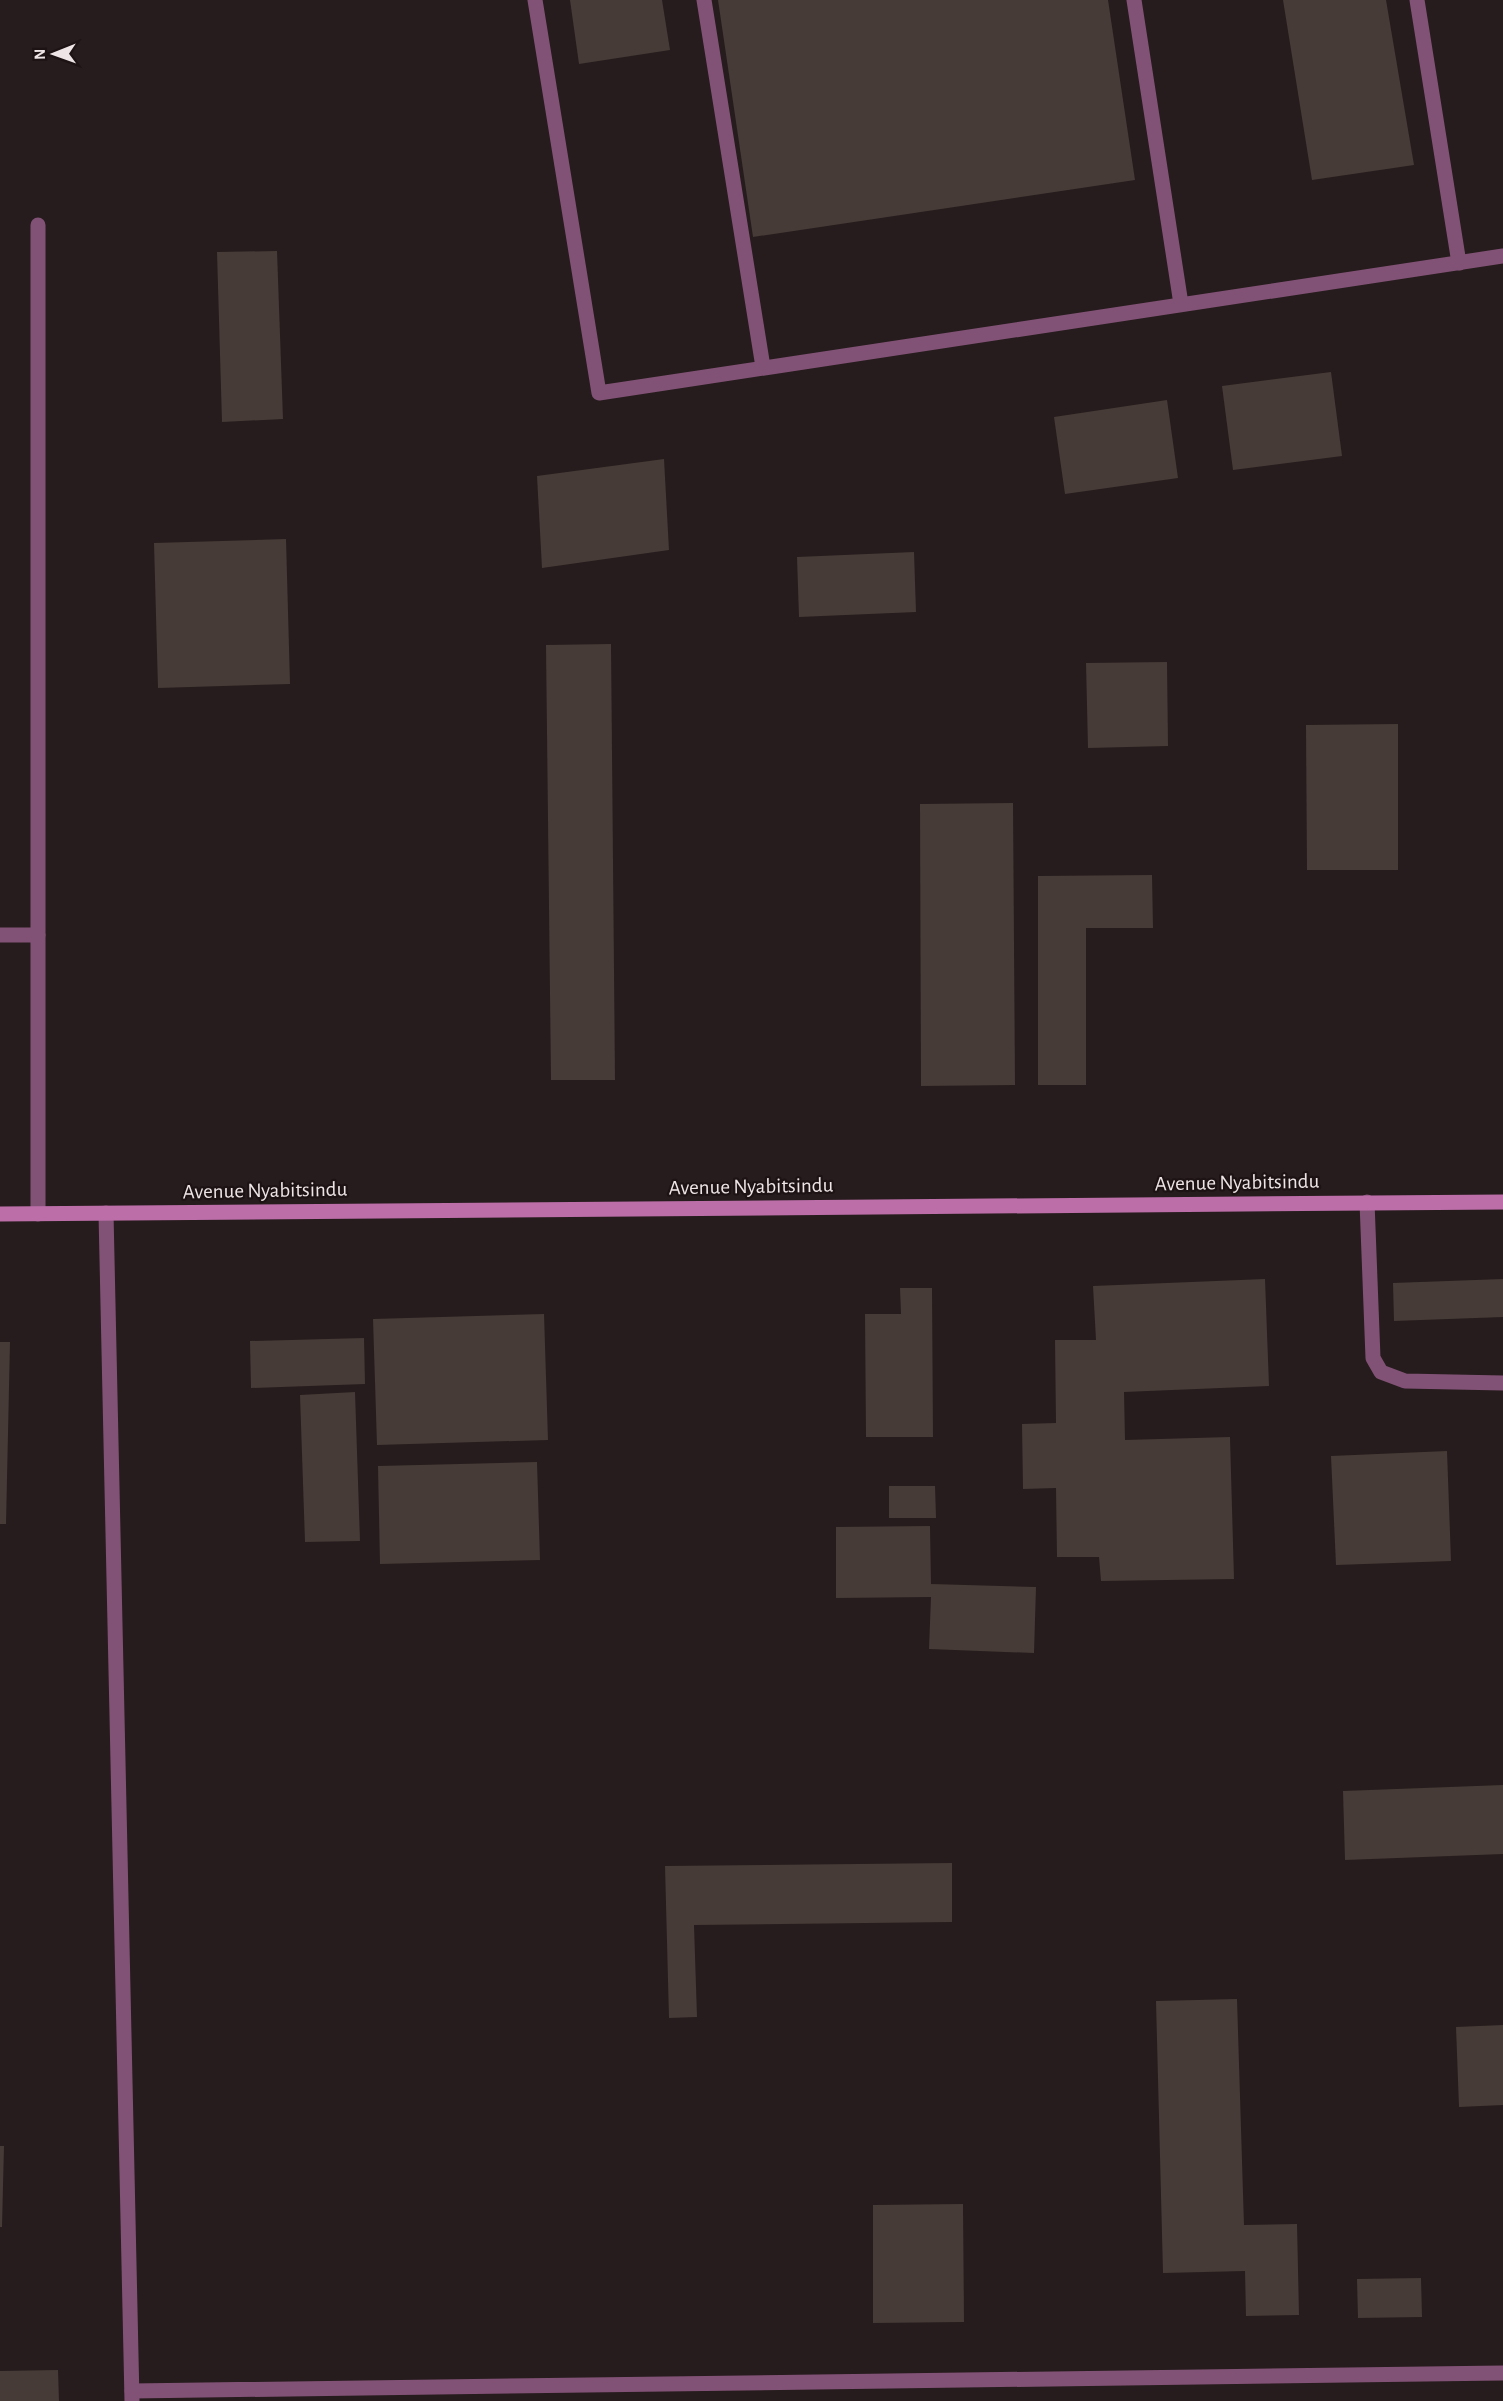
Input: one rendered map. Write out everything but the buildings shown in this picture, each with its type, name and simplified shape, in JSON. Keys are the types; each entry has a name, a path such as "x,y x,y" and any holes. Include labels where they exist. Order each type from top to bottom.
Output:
{"street":[{"name":"Avenue Nyabitsindu","path":"0,1214 1503,1202"}],"lane":[{"path":"535,0 599,393 1503,256"},
{"path":"704,0 763,367"},
{"path":"1134,0 1181,304"},
{"path":"1418,0 1460,263"},
{"path":"38,225 38,1214"},
{"path":"0,935 38,935"},
{"path":"1366,1202 1373,1358 1381,1372 1405,1381 1503,1383"},
{"path":"106,1213 132,2396 1503,2373"}]}
